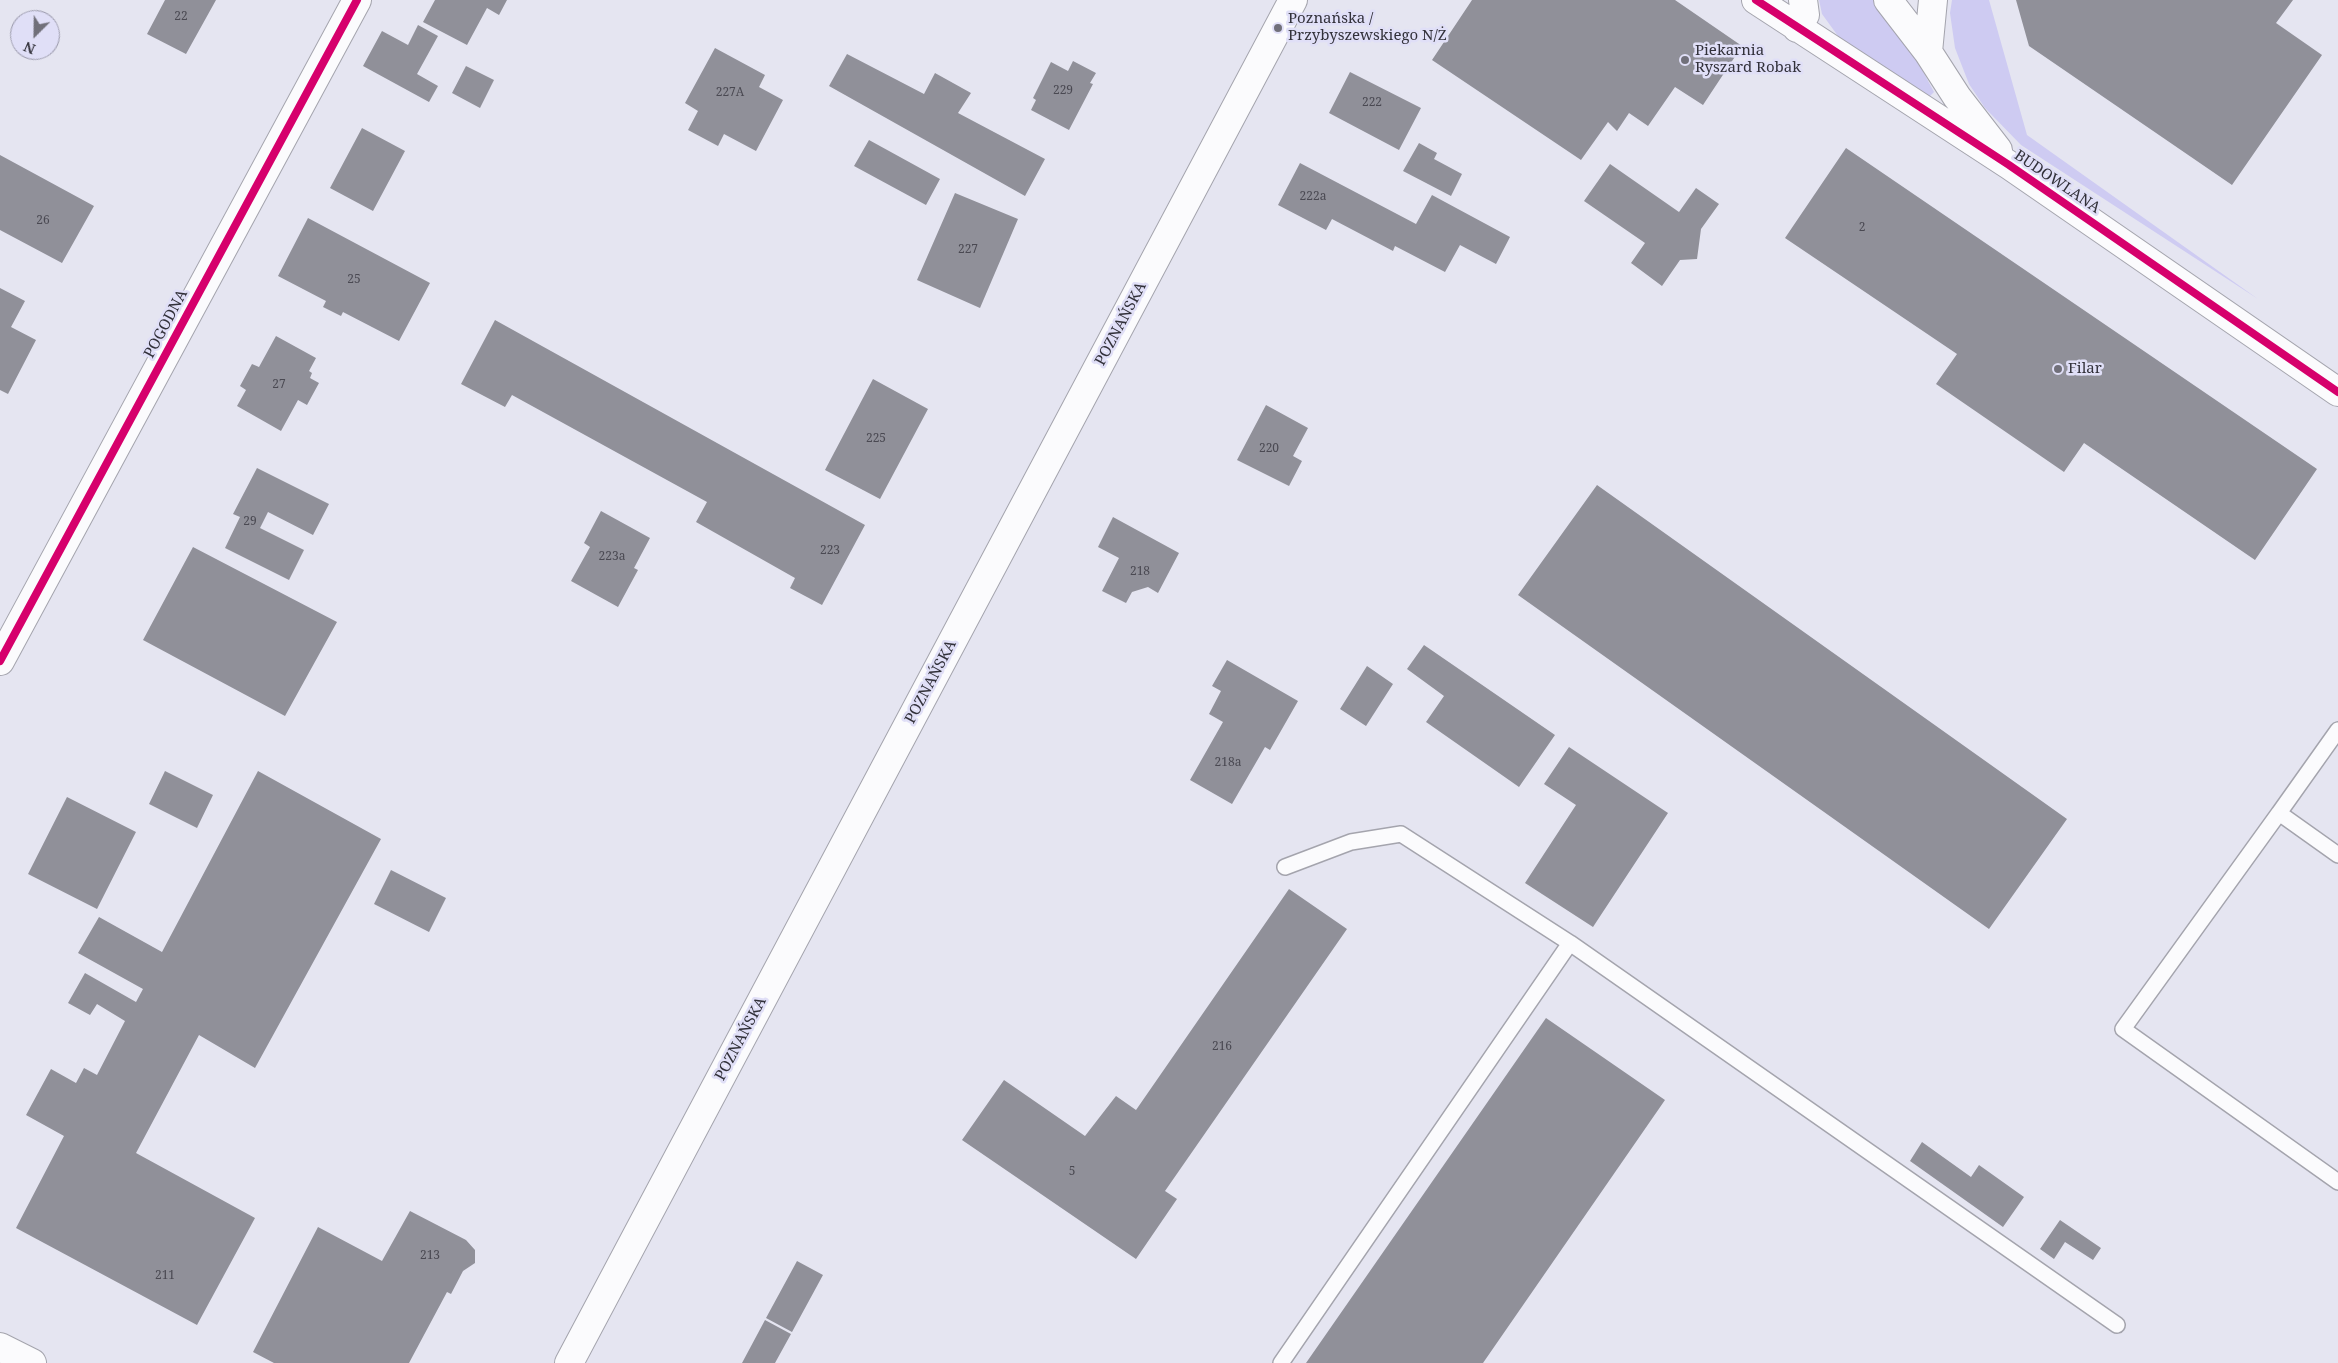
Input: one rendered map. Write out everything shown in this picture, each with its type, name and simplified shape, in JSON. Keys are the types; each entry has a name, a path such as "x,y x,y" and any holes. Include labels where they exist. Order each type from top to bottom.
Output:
{"street":[{"name":"POGODNA","path":"0,661 357,0"},
{"name":"POZNAŃSKA","path":"569,1363 1293,0"},
{"name":"BUDOWLANA","path":"1756,0 2009,165 2338,392"},
{"path":"1797,28 1805,15 1804,0"},
{"name":"BUDOWLANA","path":"1888,0 1928,52 1957,97 2009,165"},
{"path":"1928,52 1933,0"},
{"path":"0,1346 32,1363"}],"lane":[{"path":"2338,730 2123,1029 2338,1182"},
{"path":"2278,813 2338,855"},
{"path":"1285,867 1351,842 1401,834 1570,944 2117,1325"},
{"path":"1281,1363 1570,944"}],"shaded area":[{"path":"1819,0 1873,0 1919,64 1934,92 1927,99 1854,51 1838,36 1822,14"},
{"path":"1952,0 1989,0 2027,135 2258,299 2021,145 1985,108 1969,84 1955,48 1950,13"}],"building":[{"path":"165,0 216,0 186,54 147,34"},
{"path":"435,0 507,0 499,15 487,8 467,45 423,22"},
{"path":"1472,0 1675,0 1742,46 1703,105 1675,87 1648,126 1629,113 1617,131 1608,122 1581,160 1432,60"},
{"path":"2016,0 2293,0 2276,23 2322,55 2232,185 2029,46"},
{"path":"418,25 438,36 417,74 438,86 429,102 363,66 382,31 408,45"},
{"path":"715,48 765,75 759,87 783,100 756,151 724,134 718,146 688,130 698,111 685,103"},
{"path":"847,54 924,94 935,73 971,93 958,113 1045,159 1025,196 829,86"},
{"path":"1073,61 1096,73 1090,83 1093,84 1069,130 1031,110 1036,100 1033,98 1051,62 1068,71"},
{"path":"466,66 494,80 480,108 452,93"},
{"path":"1350,72 1421,108 1399,150 1329,113"},
{"path":"362,128 405,151 373,211 330,188"},
{"path":"869,140 940,179 926,205 854,166"},
{"path":"1419,143 1437,153 1434,159 1462,174 1451,196 1403,171"},
{"name":"Filar","path":"1846,148 2317,469 2255,560 2084,443 2064,472 1936,384 1957,354 1785,238"},
{"path":"0,155 94,206 62,263 0,230"},
{"path":"1300,163 1416,224 1432,195 1510,237 1496,264 1460,245 1445,272 1395,246 1393,251 1332,219 1326,230 1278,205"},
{"path":"1610,164 1679,212 1696,188 1719,204 1701,229 1697,259 1680,260 1662,286 1631,263 1645,243 1584,201"},
{"path":"955,193 1018,219 980,308 917,280"},
{"path":"308,218 430,283 399,341 343,312 341,316 323,307 326,301 278,276"},
{"path":"0,288 25,301 11,327 36,340 8,394 0,390"},
{"path":"495,320 865,525 822,605 790,588 795,578 696,522 707,502 512,395 505,407 461,384"},
{"path":"276,336 316,358 309,371 312,373 310,378 319,383 307,405 298,400 281,431 237,406 246,390 240,386 252,364 259,367"},
{"path":"873,379 928,409 880,499 825,470"},
{"path":"1266,405 1308,428 1293,456 1302,461 1289,486 1237,460"},
{"path":"257,468 329,504 313,535 268,512 260,528 304,550 289,580 225,548 240,517 233,514"},
{"path":"1597,485 2067,819 1989,929 1518,595"},
{"path":"601,511 650,538 634,568 638,570 618,607 571,581 590,547 584,543"},
{"path":"1113,517 1179,553 1158,593 1148,587 1132,592 1126,603 1102,591 1119,558 1098,547"},
{"path":"193,547 337,622 285,716 143,640"},
{"path":"1424,645 1555,735 1519,787 1426,722 1444,696 1407,669"},
{"path":"1227,660 1298,701 1270,750 1265,747 1232,804 1190,780 1223,722 1209,714 1221,691 1212,686"},
{"path":"1367,666 1393,684 1366,726 1340,709"},
{"path":"1569,747 1668,813 1593,927 1525,883 1576,805 1544,784"},
{"path":"165,771 213,795 197,828 149,804"},
{"path":"258,771 381,839 255,1068 199,1035 136,1153 255,1218 197,1325 16,1228 64,1136 26,1115 51,1069 76,1083 84,1068 97,1075 125,1021 97,1004 90,1015 68,1003 85,973 136,1002 143,989 78,953 99,917 162,952"},
{"path":"67,797 136,832 97,909 28,874"},
{"path":"391,870 446,898 429,932 374,904"},
{"path":"1289,889 1347,929 1165,1191 1177,1199 1136,1259 962,1140 1004,1080 1085,1136 1116,1096 1136,1110"},
{"path":"1546,1018 1665,1100 1483,1363 1306,1363"},
{"path":"1922,1142 1971,1177 1979,1165 2024,1197 2003,1227 1910,1161"},
{"path":"410,1211 466,1240 475,1250 475,1263 463,1271 451,1294 447,1292 409,1363 274,1363 253,1352 318,1227 382,1261"},
{"path":"2060,1220 2101,1248 2093,1260 2065,1242 2054,1259 2040,1249"},
{"path":"797,1261 823,1275 792,1332 766,1318"},
{"path":"765,1320 791,1334 775,1363 742,1363"}],"cycle path":[{"path":"0,661 357,0"},
{"path":"1756,0 2009,165 2338,392"}],"place":[{"name":"Poznańska / Przybyszewskiego N/Ż","path":"1278,28"},
{"name":"Piekarnia Ryszard Robak","path":"1685,60"},
{"name":"Filar","path":"2058,369"}]}
